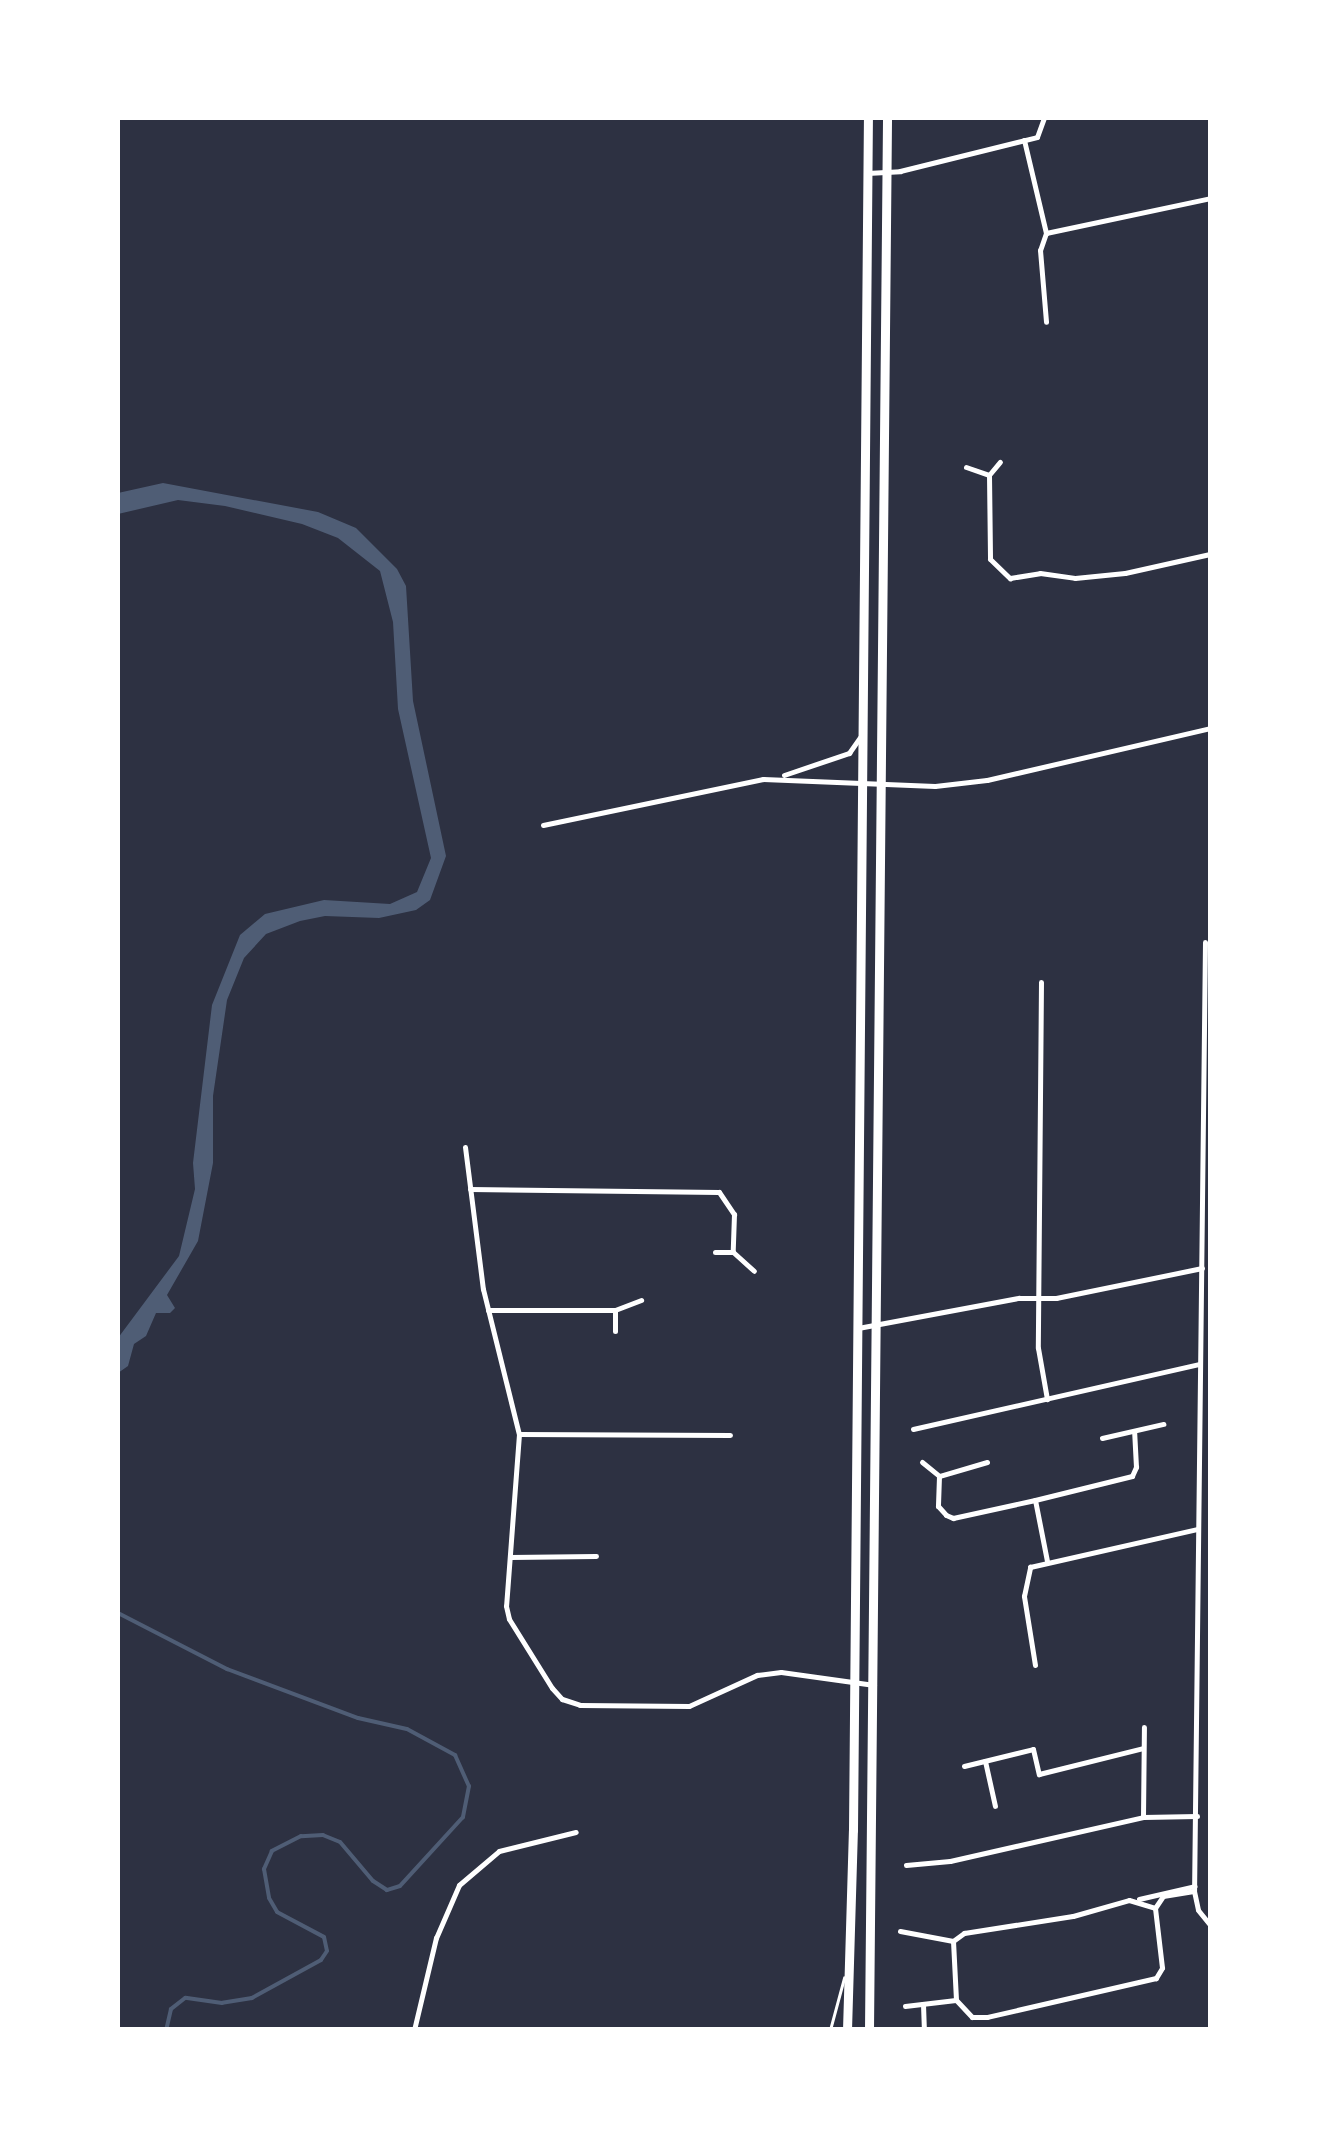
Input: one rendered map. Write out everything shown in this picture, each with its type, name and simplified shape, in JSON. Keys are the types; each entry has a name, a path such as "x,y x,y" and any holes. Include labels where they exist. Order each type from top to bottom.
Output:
{"main road":[{"path":"847,2030 855,1682 868,118"},
{"path":"870,2030 886,118"}],"street":[{"path":"867,172 886,172 1037,137 1044,118"},
{"path":"1024,140 1046,233 1040,250 1046,322"},
{"path":"1046,233 1210,198"},
{"path":"1000,462 989,475 990,559 1010,578 1040,573 1075,578 1210,554"},
{"path":"966,468 989,475"},
{"path":"543,825 776,778 850,753 863,728"},
{"path":"776,778 934,786 986,780 1210,728"},
{"path":"1205,942 1194,1889 1198,1910 1209,1925"},
{"path":"1041,982 1040,1298 1042,1376 1047,1399"},
{"path":"465,1147 488,1310 519,1434 506,1606 510,1619 562,1700 580,1705 690,1706 757,1675 780,1672 874,1685"},
{"path":"470,1189 719,1192 734,1214 733,1252"},
{"path":"715,1252 733,1252 754,1270"},
{"path":"858,1328 877,1328 1019,1298 1040,1298 1202,1268"},
{"path":"488,1310 615,1310 641,1300"},
{"path":"615,1310 616,1331"},
{"path":"913,1430 1200,1364"},
{"path":"1102,1438 1163,1424"},
{"path":"922,1462 938,1476 938,1506 952,1518 1132,1476 1136,1467 1134,1431"},
{"path":"519,1434 730,1435"},
{"path":"938,1476 987,1462"},
{"path":"1035,1500 1047,1561"},
{"path":"1035,1666 1025,1584 1030,1567 1198,1529"},
{"path":"510,1557 596,1556"},
{"path":"1143,1817 1144,1727"},
{"path":"964,1766 1034,1749 1040,1774 1143,1748"},
{"path":"985,1761 996,1806"},
{"path":"906,1865 950,1860 1143,1817 1197,1816"},
{"path":"414,2030 436,1938 459,1885 499,1851 576,1832"},
{"path":"900,1931 952,1941 964,1933 1073,1916 1194,1889"},
{"path":"952,1941 956,2000 972,2016 987,2017 1156,1978 1162,1968 1154,1908 1164,1896 1194,1889"},
{"path":"1136,1900 1154,1908"},
{"path":"905,2006 956,2000"},
{"path":"924,2004 924,2030"}],"lane":[{"path":"830,2030 841,2001 852,1926"}],"water":[{"path":"163,483 318,512 356,528 397,569 406,586 413,701 446,856 430,900 416,910 379,918 325,916 300,921 266,934 244,958 227,1000 213,1096 213,1163 198,1241 167,1295 175,1308 170,1313 156,1313 146,1336 134,1344 128,1366 118,1373 118,1338 179,1256 195,1189 193,1163 212,1005 240,935 265,914 324,900 390,904 417,892 431,858 398,709 393,622 380,571 338,538 302,524 225,506 178,500 118,514 118,493"}],"waterway":[{"path":"118,1613 227,1669 358,1718 407,1729 455,1755 469,1786 463,1817 400,1886 387,1890 373,1881 340,1842 323,1835 301,1836 272,1851 264,1869 269,1898 277,1912 324,1937 327,1951 321,1960 252,1998 222,2003 185,1998 171,2009 166,2030"}]}
